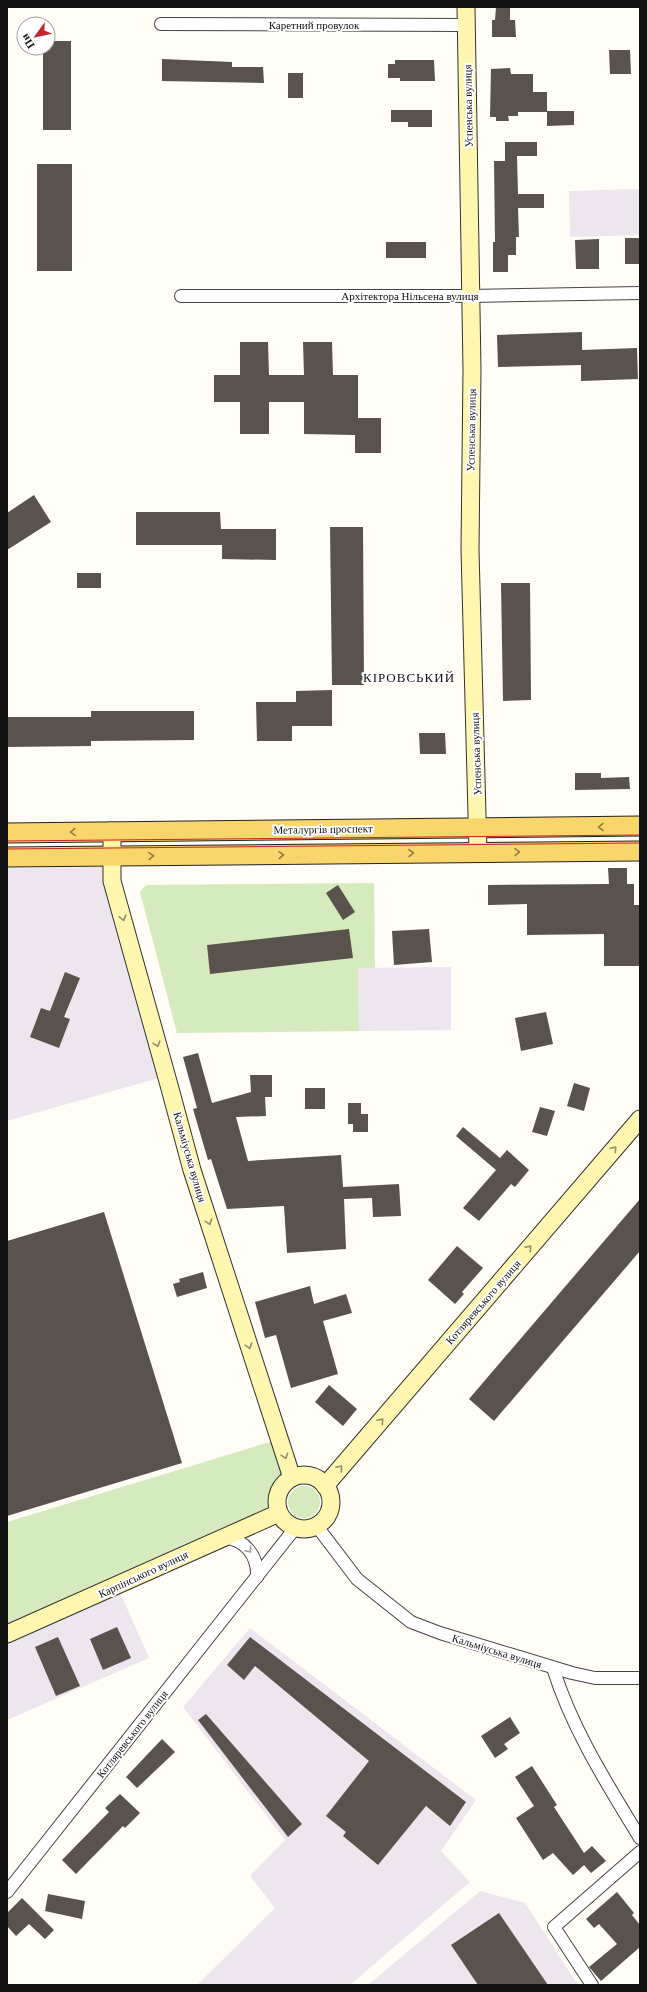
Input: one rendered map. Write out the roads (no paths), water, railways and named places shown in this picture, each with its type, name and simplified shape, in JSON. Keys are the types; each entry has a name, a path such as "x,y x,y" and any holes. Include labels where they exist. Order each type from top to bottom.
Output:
{"main road":[{"name":"Металургів проспект","path":"7,833 640,826"},
{"path":"7,858 640,851"}],"street":[{"name":"Успенська вулиця","path":"466,7 470,296 470,550 478,853"},
{"name":"Каретний провулок","path":"161,24 467,25"},
{"name":"Архітектора Нільсена вулиця","path":"181,296 470,296 640,293"},
{"name":"Кальміуська вулиця","path":"112,832 112,881 192,1170 292,1478"},
{"name":"Котляревського вулиця","path":"325,1486 640,1119"},
{"path":"310,1476 325,1486 330,1498 330,1504 326,1517 316,1525 306,1528 296,1527 286,1522 279,1513 277,1506 279,1493 282,1487 292,1478 310,1476"},
{"name":"Карпінського вулиця","path":"7,1634 279,1513"},
{"name":"Кальміуська вулиця","path":"316,1525 357,1579 411,1622 440,1633 553,1668 565,1704 609,1788 640,1838"},
{"name":"Котляревського вулиця","path":"7,1892 296,1527"},
{"path":"224,1537 238,1540 249,1549 256,1562 257,1576"},
{"path":"553,1668 595,1678 640,1678"},
{"path":"592,1985 554,1927 640,1852"}],"tram line":[{"path":"7,841 640,835"},
{"path":"7,849 640,843"}],"district":[{"name":"КІРОВСЬКИЙ","path":"409,677"}]}
